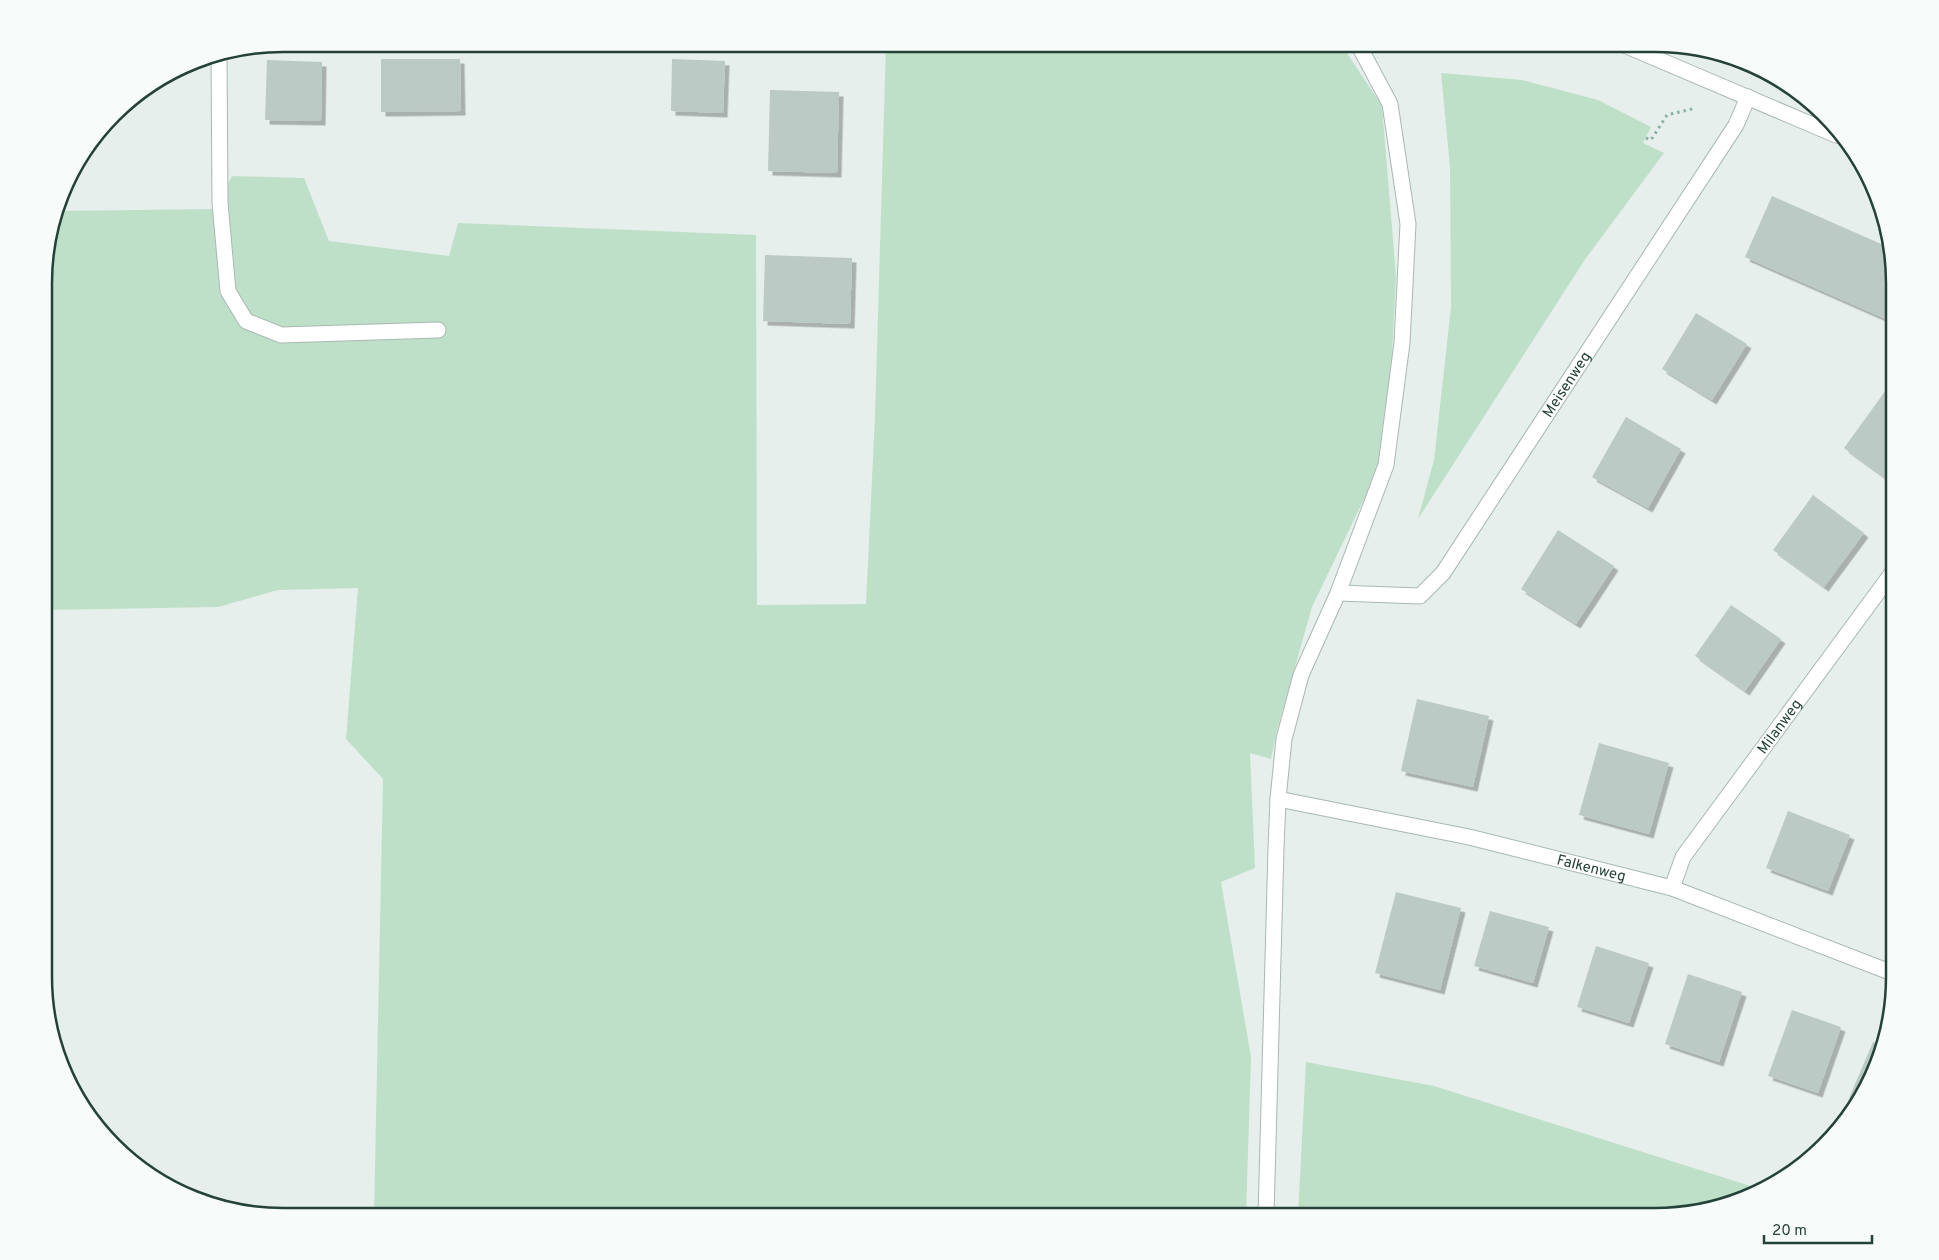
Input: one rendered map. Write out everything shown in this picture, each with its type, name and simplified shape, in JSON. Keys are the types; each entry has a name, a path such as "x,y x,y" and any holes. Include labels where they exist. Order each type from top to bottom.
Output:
{"street":[{"path":"1266,1208 1278,799 1284,739 1301,675 1338,593 1386,465 1402,343 1408,224 1390,104 1362,52"},
{"path":"1641,52 1830,133"},
{"path":"219,62 220,203 228,291 246,321 281,335 438,330"},
{"name":"Meisenweg","path":"1338,593 1420,596 1443,573 1736,125 1748,97"},
{"name":"Milanweg","path":"1672,888 1683,857 1886,581"},
{"name":"Falkenweg","path":"1278,799 1469,837 1672,888 1886,971"}],"path":[{"path":"1646,138 1651,140 1668,115 1696,108"}],"green space":[{"path":"886,52 1346,52 1382,106 1396,276 1389,415 1376,474 1312,607 1277,730 1271,759 1250,753 1255,868 1221,882 1251,1057 1246,1208 374,1208 383,779 346,739 358,588 278,590 218,607 52,610 52,284 54,253 64,211 214,209 232,176 304,178 329,241 449,256 458,223 756,235 757,605 866,604 875,416"},
{"path":"1441,73 1522,80 1598,100 1651,127 1643,143 1664,153 1586,258 1418,519 1434,460 1451,307 1450,167"},
{"path":"1306,1062 1434,1086 1752,1187 1715,1200 1686,1206 1656,1208 1298,1208"}],"building":[{"path":"381,59 460,59 461,111 381,112"},
{"path":"672,59 725,61 723,113 671,111"},
{"path":"267,60 322,62 321,121 265,120"},
{"path":"770,90 839,92 837,173 768,171"},
{"path":"1772,196 1883,245 1886,268 1886,319 1745,257"},
{"path":"765,255 852,258 850,324 763,321"},
{"path":"1696,313 1747,344 1712,400 1662,369"},
{"path":"1886,390 1886,478 1844,448"},
{"path":"1626,417 1681,449 1648,508 1592,477"},
{"path":"1813,495 1864,533 1824,587 1773,550"},
{"path":"1558,530 1614,566 1576,624 1521,589"},
{"path":"1731,605 1781,639 1745,691 1695,656"},
{"path":"1417,699 1489,716 1473,787 1401,771"},
{"path":"1599,743 1669,763 1649,834 1579,815"},
{"path":"1788,811 1850,835 1828,891 1766,868"},
{"path":"1396,892 1461,908 1440,990 1375,973"},
{"path":"1490,911 1549,927 1533,983 1474,966"},
{"path":"1596,946 1649,963 1629,1023 1577,1007"},
{"path":"1688,974 1742,992 1719,1062 1665,1044"},
{"path":"1792,1010 1841,1027 1818,1093 1768,1076"},
{"path":"1873,1042 1877,1043 1863,1079 1852,1099 1849,1098"}]}
